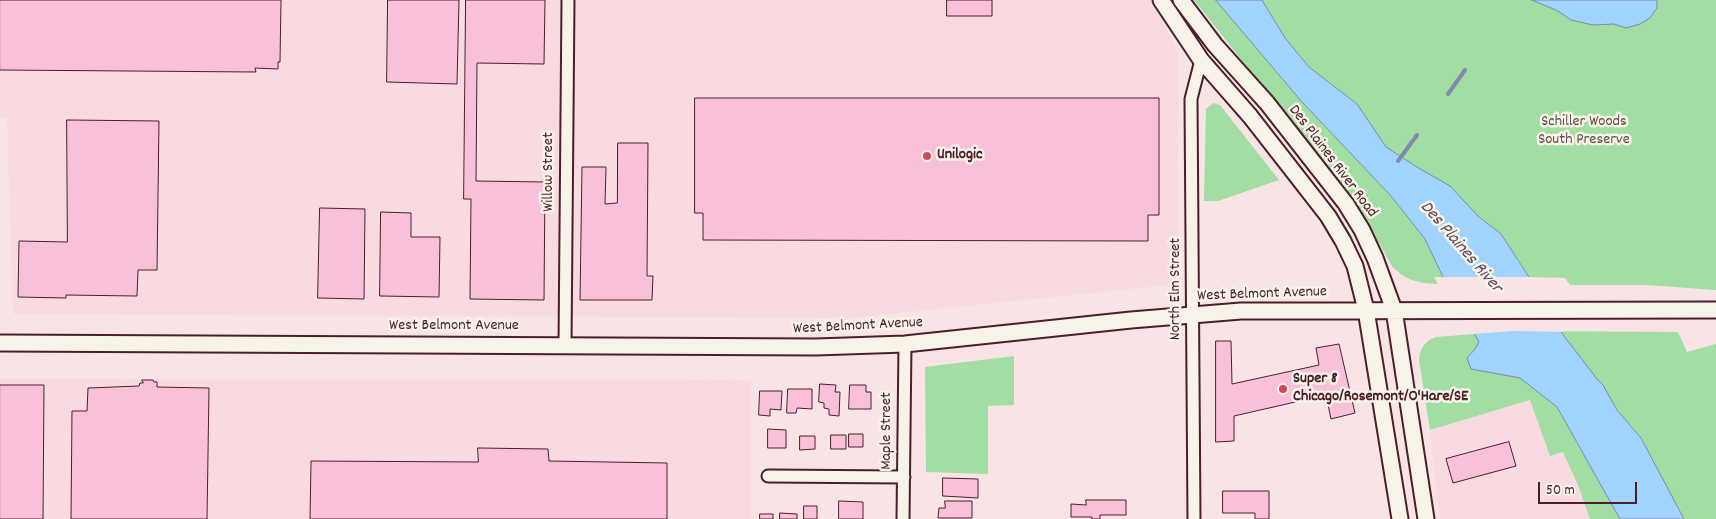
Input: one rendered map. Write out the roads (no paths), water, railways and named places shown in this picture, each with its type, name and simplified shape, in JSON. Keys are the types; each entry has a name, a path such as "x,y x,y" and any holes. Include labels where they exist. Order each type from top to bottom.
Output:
{"main road":[{"path":"1161,0 1201,60 1250,116 1328,216 1355,266 1366,310 1400,519"},
{"name":"Des Plaines River Road","path":"1181,0 1215,45 1267,103 1346,204 1362,230 1375,258 1394,310 1426,519"},
{"name":"West Belmont Avenue","path":"0,343 566,345 761,348 905,344 1194,314 1241,311 1716,310"}],"street":[{"name":"Willow Street","path":"566,345 568,0"},
{"name":"North Elm Street","path":"1194,519 1191,99 1201,60"},
{"name":"Maple Street","path":"903,519 905,344"},
{"path":"768,476 904,477"}],"water":[{"name":"Des Plaines River","path":"1216,0 1262,0 1285,38 1309,67 1357,104 1386,147 1450,186 1478,216 1501,234 1561,332 1603,385 1617,410 1641,438 1684,519 1620,519 1557,407 1520,378 1471,369 1467,358 1479,342 1443,277 1425,239 1391,196 1302,102"},
{"path":"1532,0 1657,0 1657,8 1650,18 1640,24 1626,28 1614,24 1593,25 1571,20 1558,11"}],"waterway":[{"path":"1448,94 1465,70"},
{"path":"1398,161 1417,135"}],"place":[{"name":"Unilogic","path":"927,156"},
{"name":"Super 8 Chicago/Rosemont/O'Hare/SE","path":"1283,389"}],"park label":[{"name":"Schiller Woods South Preserve","path":"1584,132"}]}
